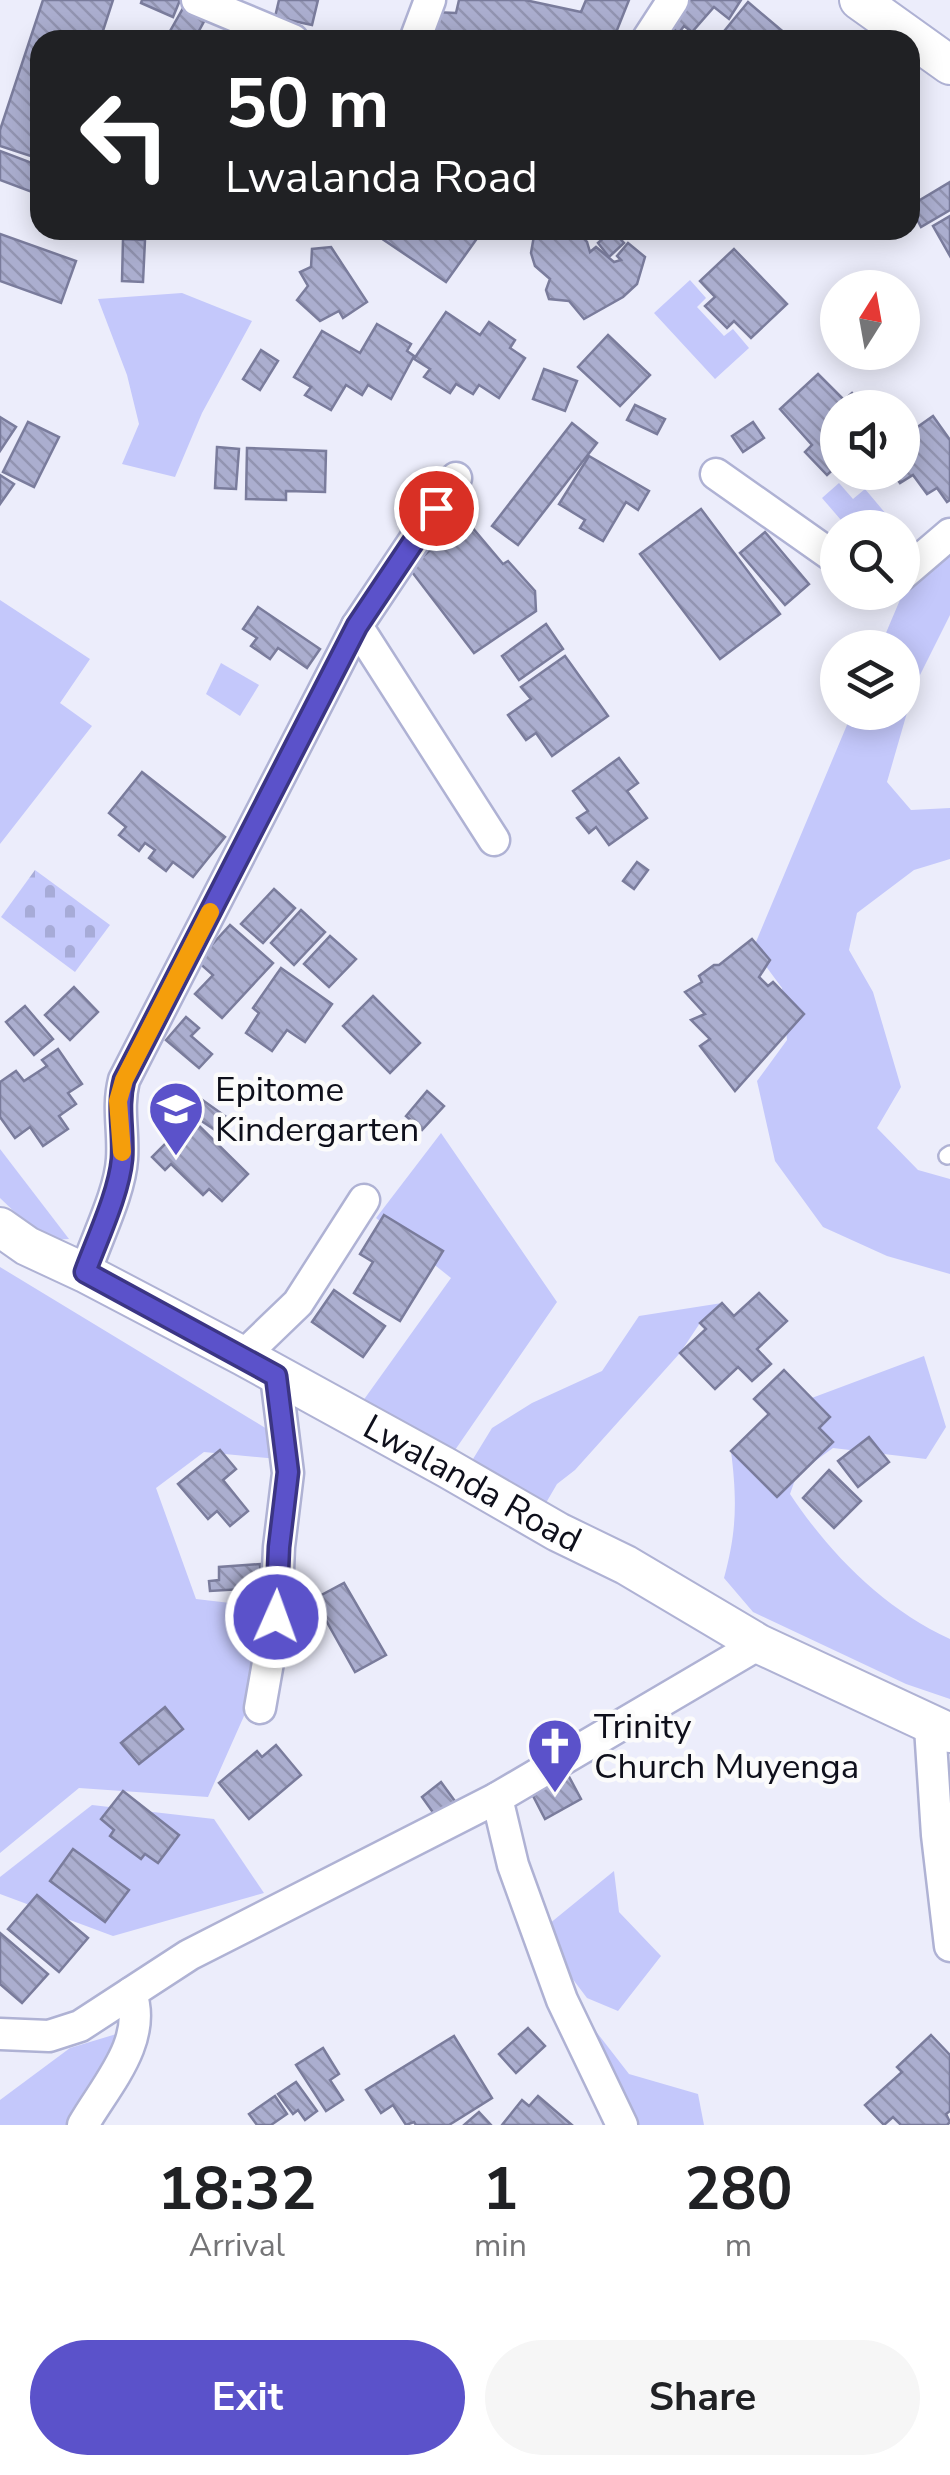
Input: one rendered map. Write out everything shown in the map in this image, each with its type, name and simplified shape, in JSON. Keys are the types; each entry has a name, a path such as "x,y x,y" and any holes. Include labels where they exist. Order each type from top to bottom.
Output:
{"street":[{"path":"197,0 270,30"},
{"path":"418,30 430,0"},
{"path":"653,30 672,0"},
{"path":"859,0 900,30"},
{"path":"920,44 950,66"},
{"path":"716,474 820,547"},
{"path":"85,1272 116,1188 122,1157 118,1101 124,1080 357,626 456,478"},
{"path":"920,559 950,534"},
{"path":"357,626 494,840"},
{"path":"243,1356 298,1303 364,1200"},
{"name":"Lwalanda Road","path":"0,1226 27,1246 85,1272 243,1356 558,1532 626,1565 760,1644 940,1730"},
{"path":"260,1708 276,1617 288,1472 276,1376"},
{"path":"0,2034 49,2036 80,2026 189,1954 497,1798 760,1644"},
{"path":"940,1730 937,1836 950,1946"},
{"path":"497,1798 513,1865 562,2000 622,2125"},
{"path":"83,2125 130,2046 136,2028 132,1993"}],"green space":[{"path":"690,280 706,298 697,307 724,336 733,329 749,348 715,379 654,313"},
{"path":"182,293 252,321 202,413 175,477 122,464 139,424 127,375 98,299"},
{"path":"831,490 845,490 853,499 866,490 883,510 832,510 822,498"},
{"path":"950,548 950,615 920,675 920,630 887,630 896,610 920,610 920,575"},
{"path":"0,600 90,659 60,703 92,726 0,844"},
{"path":"221,663 259,685 240,716 206,694"},
{"path":"845,730 902,730 887,782 911,810 950,808 950,859 914,870 857,913 849,950 873,992 901,1087 877,1128 918,1170 950,1179 950,1274 887,1256 823,1227 775,1161 757,1081 787,1040 782,988 753,949"},
{"path":"35,870 110,925 75,972 1,917"},
{"path":"441,1133 557,1302 444,1466 350,1419 451,1278 376,1218"},
{"path":"0,1149 69,1239 44,1240 0,1198"},
{"path":"0,1267 267,1429 278,1459 204,1452 156,1488 196,1599 265,1607 248,1707 208,1797 79,1788 0,1853"},
{"path":"722,1303 700,1323 680,1353 575,1470 557,1484 536,1520 462,1477 492,1428 532,1403 602,1371 639,1316"},
{"path":"924,1356 946,1427 926,1459 833,1448 797,1474 790,1494 822,1538 860,1577 902,1612 950,1639 950,1699 906,1684 753,1612 724,1578 735,1515 731,1451 769,1414"},
{"path":"92,1805 214,1819 264,1893 113,1936 0,1894 0,1877"},
{"path":"614,1871 619,1912 661,1956 618,2011 587,1998 538,1933"},
{"path":"591,2025 629,2074 698,2094 704,2125 622,2125 579,2035"},
{"path":"123,2032 66,2125 0,2125 0,2100 70,2048"}],"building":[{"path":"43,0 113,0 103,30 33,30"},
{"path":"180,0 173,17 141,3"},
{"path":"279,0 318,0 312,25 275,17"},
{"path":"459,0 525,0 581,12 586,0 629,0 617,30 430,30 434,12 456,13"},
{"path":"682,0 741,0 729,19 714,7 694,30 684,26 674,30 667,22"},
{"path":"748,2 781,30 725,30"},
{"path":"186,3 208,14 199,30 171,30"},
{"path":"30,39 30,156 0,146 0,130"},
{"path":"0,151 30,162 30,191 0,180"},
{"path":"950,182 950,210 921,227 920,200"},
{"path":"950,216 950,256 933,226"},
{"path":"0,234 76,261 61,303 0,281"},
{"path":"123,240 145,240 143,282 122,281"},
{"path":"384,240 476,240 446,282"},
{"path":"533,240 585,240 590,252 596,247 614,262 621,260 617,256 628,243 645,257 637,284 623,297 584,319 569,301 549,299 546,290 550,279 535,266 531,253"},
{"path":"621,240 624,243 609,257 598,243"},
{"path":"331,247 367,302 343,318 339,311 320,321 297,300 308,286 300,272 311,267 312,249"},
{"path":"734,249 787,304 751,338 734,321 727,328 705,306 715,297 700,281"},
{"path":"446,312 480,335 489,322 515,340 510,348 525,358 499,398 479,385 473,394 456,384 450,393 424,377 430,369 414,359"},
{"path":"377,324 411,344 407,351 414,356 391,399 368,385 362,395 346,385 331,410 305,395 311,387 294,377 322,331 360,353"},
{"path":"608,335 650,375 620,406 578,367"},
{"path":"261,350 278,361 260,390 243,379"},
{"path":"544,369 577,381 565,411 533,399"},
{"path":"818,374 834,390 820,390 820,468 805,452 812,445 780,409"},
{"path":"635,405 665,419 657,434 627,420"},
{"path":"933,416 950,440 947,502 937,488 927,494 920,484 920,425"},
{"path":"0,417 16,427 0,451"},
{"path":"28,422 59,437 34,487 3,472"},
{"path":"753,422 764,438 743,452 732,436"},
{"path":"572,423 597,443 518,545 492,526"},
{"path":"217,447 239,449 236,489 215,488"},
{"path":"247,448 326,451 325,492 286,491 286,500 246,499"},
{"path":"589,456 649,491 638,510 626,502 603,541 580,528 585,520 559,504"},
{"path":"0,475 14,484 0,504"},
{"path":"701,509 780,614 720,659 640,554"},
{"path":"466,520 503,564 508,561 535,591 536,611 474,653 409,568"},
{"path":"765,532 809,584 785,605 740,553"},
{"path":"258,607 320,649 307,668 278,648 270,659 251,646 257,638 243,629"},
{"path":"546,624 563,649 519,680 502,656"},
{"path":"565,656 608,716 552,756 536,733 526,740 508,715 531,699 521,687"},
{"path":"619,758 638,783 627,791 647,818 609,845 596,827 589,833 577,818 588,811 573,791"},
{"path":"142,772 225,837 193,877 173,862 166,871 149,858 155,850 145,843 139,851 119,835 126,827 109,813"},
{"path":"637,862 648,870 634,889 623,881"},
{"path":"274,889 295,908 263,943 241,924"},
{"path":"301,910 325,932 294,965 271,943"},
{"path":"230,925 273,963 222,1018 195,994 213,975 197,961"},
{"path":"330,936 356,959 329,987 304,964"},
{"path":"752,939 770,960 759,977 768,986 773,982 804,1014 735,1091 700,1046 710,1039 691,1020 705,1014 685,992 702,982 699,976"},
{"path":"281,968 332,1004 305,1042 287,1030 272,1051 246,1033 259,1013 253,1008"},
{"path":"74,987 98,1012 70,1040 45,1015"},
{"path":"373,996 420,1043 390,1073 343,1026"},
{"path":"25,1006 53,1039 34,1055 6,1022"},
{"path":"186,1017 199,1028 191,1036 212,1054 199,1068 166,1040"},
{"path":"58,1049 82,1084 68,1093 76,1104 59,1116 68,1129 43,1146 30,1127 15,1138 0,1117 0,1082 16,1071 24,1081 47,1066 42,1060"},
{"path":"427,1091 444,1106 422,1130 406,1116"},
{"path":"201,1099 225,1116 215,1130 191,1114"},
{"path":"191,1118 248,1174 222,1201 209,1189 203,1195 171,1164 165,1170 152,1157"},
{"path":"384,1215 443,1251 400,1321 354,1293 373,1262 360,1254"},
{"path":"334,1290 385,1326 363,1357 312,1322"},
{"path":"759,1293 787,1321 757,1349 771,1364 752,1381 738,1367 715,1389 680,1353 706,1329 700,1323 722,1303 734,1316"},
{"path":"784,1370 830,1417 819,1428 833,1442 777,1497 731,1451 769,1414 754,1399"},
{"path":"869,1437 889,1462 858,1487 838,1461"},
{"path":"220,1450 236,1469 223,1480 248,1511 230,1526 217,1511 208,1519 178,1484"},
{"path":"829,1470 861,1501 834,1528 803,1498"},
{"path":"260,1564 261,1588 210,1591 209,1581 219,1580 219,1567"},
{"path":"344,1583 386,1655 355,1672 314,1599"},
{"path":"165,1707 183,1729 139,1764 121,1743"},
{"path":"276,1745 301,1775 249,1819 219,1783 257,1751 262,1757"},
{"name":"Trinity Church Muyenga","path":"566,1771 581,1799 545,1819 530,1790"},
{"path":"441,1782 457,1804 437,1818 422,1797"},
{"path":"123,1791 179,1835 158,1863 145,1854 141,1859 110,1836 114,1830 101,1819"},
{"path":"73,1849 129,1890 105,1922 50,1881"},
{"path":"37,1895 88,1938 59,1972 8,1929"},
{"path":"0,1933 48,1974 22,2003 0,1984"},
{"path":"528,2028 545,2046 516,2073 499,2054"},
{"path":"931,2035 950,2055 950,2111 946,2114 950,2122 901,2125 893,2117 884,2125 865,2105 902,2072 897,2067"},
{"path":"454,2036 492,2098 449,2125 406,2125 393,2105 381,2113 366,2090"},
{"path":"323,2048 339,2074 330,2080 343,2100 326,2111 296,2065"},
{"path":"296,2082 317,2111 305,2120 298,2110 293,2114 278,2094"},
{"path":"275,2096 287,2114 271,2125 257,2125 249,2114"},
{"path":"538,2096 572,2125 502,2125 522,2100 529,2106"},
{"path":"479,2112 491,2125 464,2125"}],"slow traffic":[{"path":"122,1152 118,1101 124,1080 210,912"}],"place":[{"name":"Epitome Kindergarten","path":"176,1158"},
{"name":"Trinity Church Muyenga","path":"555,1795"}],"route":[{"path":"276,1617 288,1472 276,1376 85,1272 116,1188 122,1157 118,1101 124,1080 357,626 436,508"}]}
